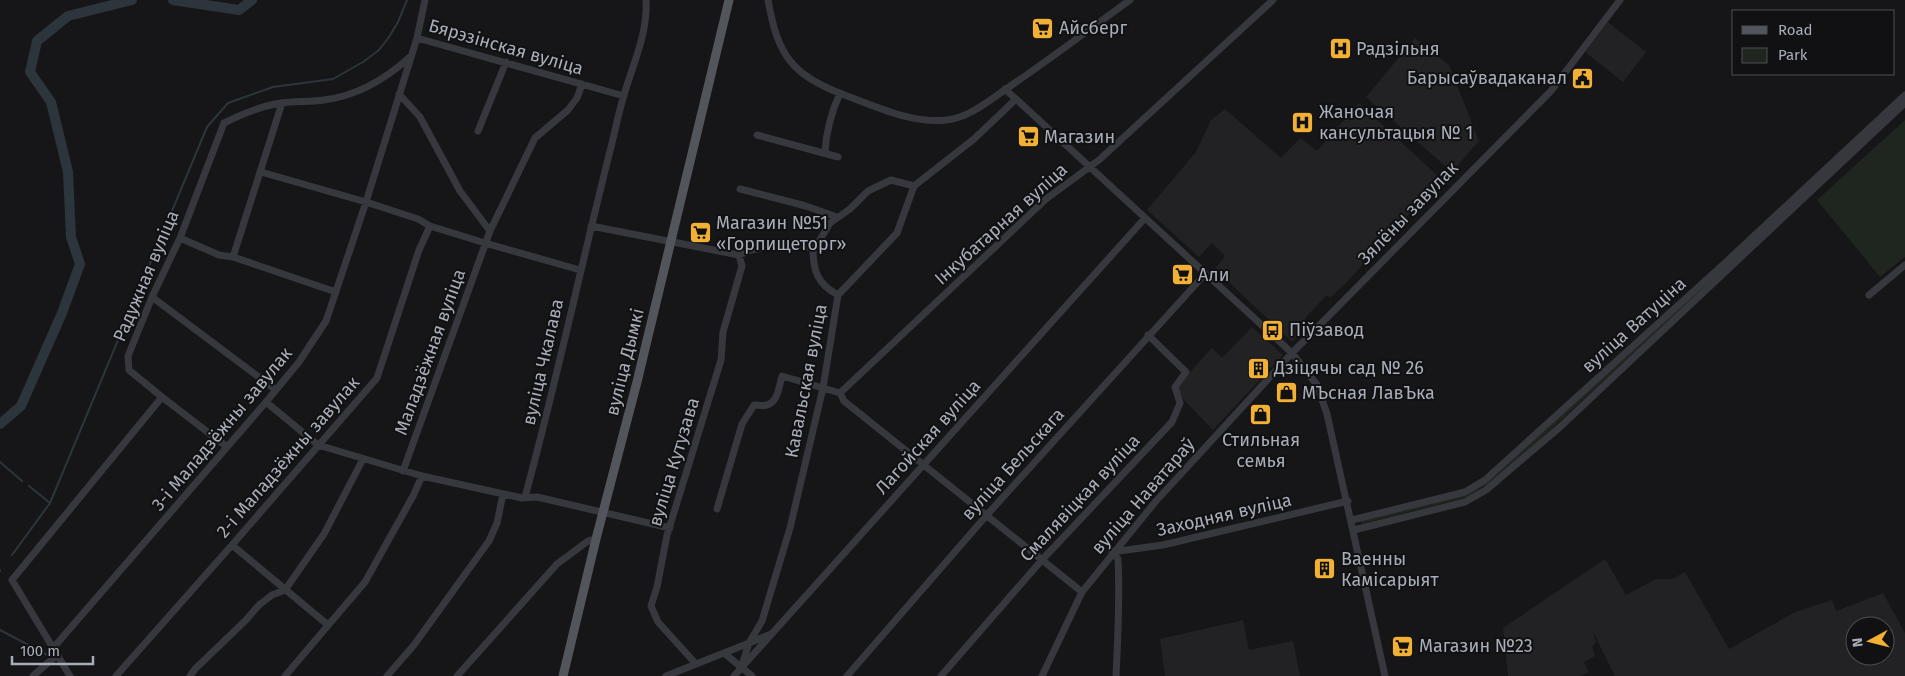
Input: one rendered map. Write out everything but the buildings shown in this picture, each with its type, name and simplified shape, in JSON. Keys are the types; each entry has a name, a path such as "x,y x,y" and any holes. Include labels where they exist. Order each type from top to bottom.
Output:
{"main road":[{"name":"вуліца Дымкі","path":"562,676 638,382 729,0"}],"street":[{"name":"Бярэзінская вуліца","path":"425,0 417,38 624,96"},
{"name":"вуліца Чкалава","path":"525,497 624,96 644,33 647,10 646,0"},
{"path":"768,0 773,29 778,42 792,64 813,81 840,93 905,116 935,121 960,117 974,110 1130,0"},
{"name":"Інкубатарная вуліца","path":"840,393 1046,199 1099,160 1273,0"},
{"name":"Зялёны завулак","path":"1292,353 1551,91 1620,0"},
{"name":"3-і Маладзёжны завулак","path":"54,647 266,402 300,362 316,339 326,321 336,292 417,38"},
{"name":"Радужная вуліца","path":"227,447 129,370 128,356 152,297 180,238 224,123 246,112 282,103 325,100 360,90 399,68 411,56"},
{"path":"478,132 506,62"},
{"name":"Маладзёжная вуліца","path":"403,471 490,231 535,138 568,110 577,98 582,84"},
{"path":"1005,89 1292,353 1310,374 1322,394 1348,501 1386,676"},
{"path":"825,153 825,134 840,93"},
{"path":"399,94 420,117 456,184 490,231"},
{"name":"вуліца Ватуціна","path":"1352,520 1465,492 1485,480 1733,255 1905,95"},
{"path":"838,295 824,285 815,273 813,248 830,223 850,209 868,191 891,180 914,186 974,139 1015,100"},
{"path":"234,257 282,103"},
{"name":"вуліца Ватуціна","path":"1354,530 1465,502 1486,490 1560,427 1905,103"},
{"path":"757,135 838,157"},
{"path":"261,172 366,202 418,219 430,226 580,270"},
{"name":"Кавальская вуліца","path":"741,667 748,643 762,622 790,528 824,388 838,295 897,233 914,186"},
{"path":"740,189 806,206 837,217"},
{"name":"Лагойская вуліца","path":"734,676 1145,218"},
{"name":"2-і Маладзёжны завулак","path":"116,676 377,378 419,250 430,226"},
{"path":"591,226 739,255 750,250 778,244 790,243 813,248"},
{"path":"180,238 219,255 234,257 336,292"},
{"name":"вуліца Кутузава","path":"696,664 658,622 652,606 670,528 721,360 723,332 742,266 739,255"},
{"path":"1869,294 1905,265"},
{"name":"вуліца Бельскага","path":"847,676 986,516 1205,274"},
{"path":"152,297 276,390"},
{"name":"Смалявіцкая вуліца","path":"940,676 1041,561 1172,422 1178,412 1180,403 1175,387 1186,372 1148,335"},
{"name":"вуліца Наватараў","path":"1042,676 1082,592 1112,552 1156,501 1292,353"},
{"path":"717,509 742,424 754,405 765,406 773,402 776,398 782,376 840,393 844,401 1082,592"},
{"path":"70,676 12,580 162,397"},
{"path":"266,402 318,445 422,476 503,494 525,497 537,496 670,528"},
{"path":"190,676 259,605 272,595 285,590 324,534 364,459"},
{"path":"285,676 365,582 414,496 422,476"},
{"path":"387,676 414,645 489,541 497,523 503,494"},
{"name":"Заходняя вуліца","path":"1112,552 1163,545 1348,501"},
{"path":"457,676 557,564 588,541 596,539"},
{"path":"232,545 328,625"},
{"path":"1112,552 1118,559 1119,580 1116,676"},
{"path":"666,676 773,633"},
{"path":"724,653 752,676"},
{"path":"33,676 57,654"}],"shaded area":[{"path":"1608,22 1646,52 1623,82 1585,52"},
{"path":"1415,38 1449,65 1479,141 1452,172 1366,97"},
{"path":"1359,103 1441,179 1346,283 1330,298 1327,295 1305,318 1307,326 1292,342 1215,269 1225,256 1212,243 1199,257 1147,210 1196,152 1211,120 1225,109 1281,158 1300,138 1317,151"},
{"path":"1252,327 1283,355 1213,430 1183,399 1178,385 1212,348 1222,358"},
{"path":"1605,559 1626,595 1656,579 1672,579 1685,572 1729,649 1795,612 1832,600 1836,611 1883,593 1905,633 1905,676 1615,676 1592,630 1596,642 1592,646 1595,656 1584,662 1589,672 1580,676 1508,676 1503,628"},
{"path":"1243,620 1249,650 1293,641 1300,676 1165,676 1160,639"}],"green space":[{"path":"1905,120 1905,257 1880,277 1817,200"},
{"path":"1730,262 1731,264 1500,476 1468,497 1361,524 1361,521 1467,494 1498,473"}],"waterway":[{"path":"0,424 21,406 62,313 80,264 71,237 68,172 51,102 30,72 37,41 68,16 132,0"},
{"path":"173,0 239,10 252,0"},
{"path":"50,503 207,127 228,103 273,87 333,79 363,62 379,50 389,37 398,22 407,0"},
{"path":"0,462 22,481"},
{"path":"12,555 50,503 29,486"},
{"path":"0,630 51,657"}],"place":[{"name":"Айсберг","path":"1043,28"},
{"name":"Радзільня","path":"1340,49"},
{"name":"Барысаўвадаканал","path":"1583,78"},
{"name":"Жаночая кансультацыя № 1","path":"1303,122"},
{"name":"Магазин","path":"1028,137"},
{"name":"Магазин №51 «Горпищеторг»","path":"700,233"},
{"name":"Али","path":"1182,275"},
{"name":"Піўзавод","path":"1273,330"},
{"name":"Дзіцячы сад № 26","path":"1258,368"},
{"name":"МЪсная ЛавЪка","path":"1286,393"},
{"name":"Стильная семья","path":"1261,415"},
{"name":"Ваенны Камісарыят","path":"1325,569"},
{"name":"Магазин №23","path":"1403,646"}]}
